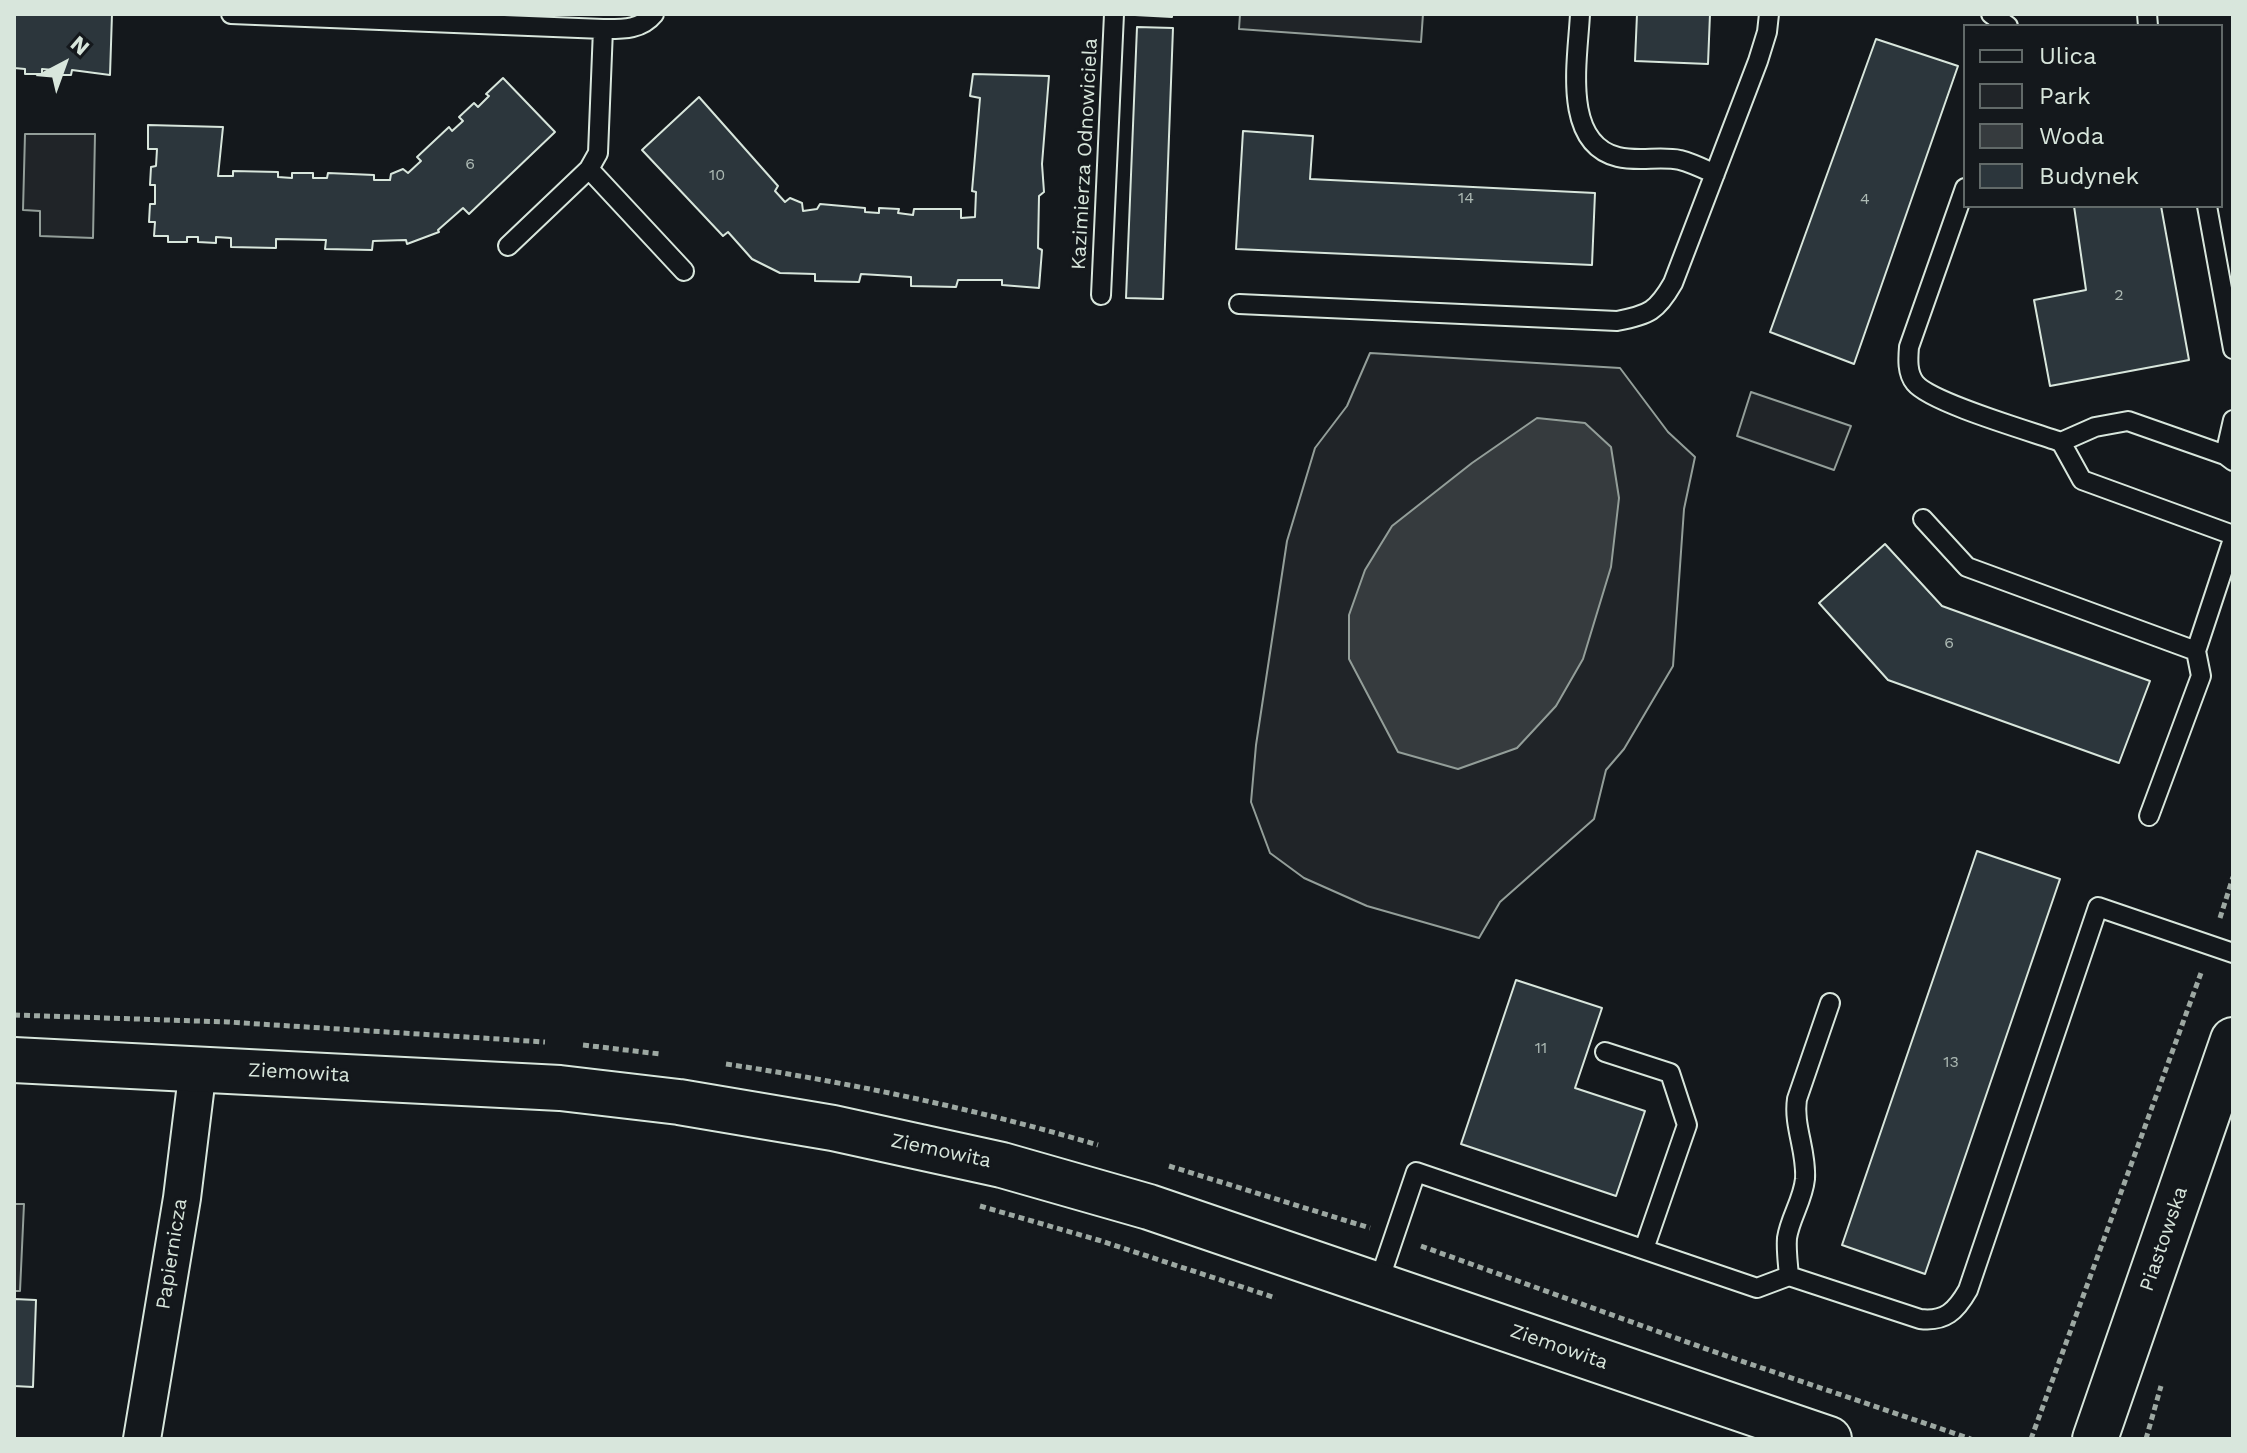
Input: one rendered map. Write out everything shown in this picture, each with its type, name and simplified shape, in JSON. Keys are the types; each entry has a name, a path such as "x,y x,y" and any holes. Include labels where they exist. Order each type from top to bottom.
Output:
{"street":[{"name":"Piastowska","path":"2095,1439 2233,1040"},
{"name":"Ziemowita","path":"14,1060 560,1088 679,1102 833,1128 1002,1165 1149,1207 1829,1439"},
{"name":"Papiernicza","path":"142,1439 182,1198 198,1068"}],"lane":[{"path":"231,14 603,29 634,28 654,14"},
{"name":"Kazimierza Odnowiciela","path":"1101,295 1114,14"},
{"path":"1580,14 1577,109 1583,130 1598,148 1618,157 1681,160 1715,174"},
{"path":"1239,304 1617,321 1644,316 1661,303 1673,283 1758,61 1769,14"},
{"path":"508,246 589,169 598,153 603,29"},
{"path":"589,169 684,271"},
{"path":"1963,194 1909,347 1908,366 1915,383 1937,398 2061,442 2082,480 2233,537 2196,651 2201,676 2149,816"},
{"path":"2207,208 2233,349"},
{"path":"2061,442 2095,427 2128,421 2229,458 2233,420"},
{"path":"1923,519 1967,567 2196,651"},
{"path":"1378,1285 1416,1172 1757,1288 1789,1276 1920,1319 1936,1321 1960,1305 1968,1290 2098,907 2233,953"},
{"path":"1789,1276 1787,1238 1805,1176 1805,1160 1795,1113 1797,1099 1830,1003"},
{"path":"1605,1052 1670,1073 1687,1125 1644,1249"}],"path":[{"path":"2031,1439 2233,877"},
{"path":"968,1203 1098,1240 1279,1299"}],"green space":[{"path":"1240,14 1423,14 1421,42 1239,29"},
{"path":"25,134 95,134 93,238 40,236 40,211 23,210"},
{"path":"1370,353 1620,368 1668,432 1695,457 1684,509 1673,666 1624,749 1606,770 1594,819 1500,902 1479,938 1367,906 1304,878 1270,853 1251,802 1256,745 1287,541 1315,448 1347,406"},
{"path":"1751,392 1851,426 1834,470 1737,436"}],"shaded area":[{"path":"14,1204 24,1204 20,1291 14,1291"}],"water":[{"path":"1537,418 1585,423 1611,447 1619,498 1611,567 1583,659 1556,706 1517,748 1458,769 1398,752 1349,659 1349,615 1365,570 1392,526 1472,463"}],"building":[{"path":"14,14 112,14 110,75 72,70 71,75 54,75 54,70 42,69 42,74 25,74 25,69 14,68"},
{"path":"1172,14 1172,17 1135,15"},
{"path":"1637,14 1710,14 1708,64 1635,61"},
{"path":"1137,27 1173,28 1163,299 1126,298"},
{"path":"1876,39 1958,66 1854,364 1770,332"},
{"path":"973,74 1049,76 1042,164 1044,192 1039,196 1038,248 1042,250 1039,288 1002,285 1002,280 958,280 956,287 911,286 911,277 861,274 859,282 815,281 815,274 780,273 752,259 728,232 723,236 642,150 699,97 778,186 775,191 785,202 790,198 802,203 803,211 817,209 820,204 865,208 865,212 879,213 879,208 899,209 898,213 913,215 914,209 961,209 961,218 975,217 976,192 972,191 980,98 970,96"},
{"path":"503,78 555,132 469,214 463,208 439,232 407,244 406,240 373,241 372,250 325,249 326,240 276,239 276,248 231,247 231,238 216,237 216,243 198,242 198,237 187,237 187,242 168,242 168,236 154,236 155,222 149,222 150,204 155,204 155,185 150,185 151,167 156,166 157,149 148,149 148,125 223,127 218,176 233,176 233,171 278,172 278,177 292,178 292,173 313,173 313,178 327,178 328,173 374,175 374,180 390,180 391,174 403,169 408,173 421,161 417,157 449,127 452,131 463,121 459,117 474,103 478,107 489,96 486,94"},
{"path":"1243,131 1313,136 1310,179 1595,193 1592,265 1236,249"},
{"path":"2074,208 2161,208 2189,360 2050,386 2034,300 2086,290"},
{"path":"1885,544 1942,606 2150,681 2119,763 1888,680 1819,603"},
{"path":"1977,851 2060,879 1925,1274 1842,1245"},
{"path":"1516,980 1602,1008 1575,1088 1645,1111 1616,1196 1461,1144"},
{"path":"14,1299 36,1300 33,1387 14,1386"}]}
